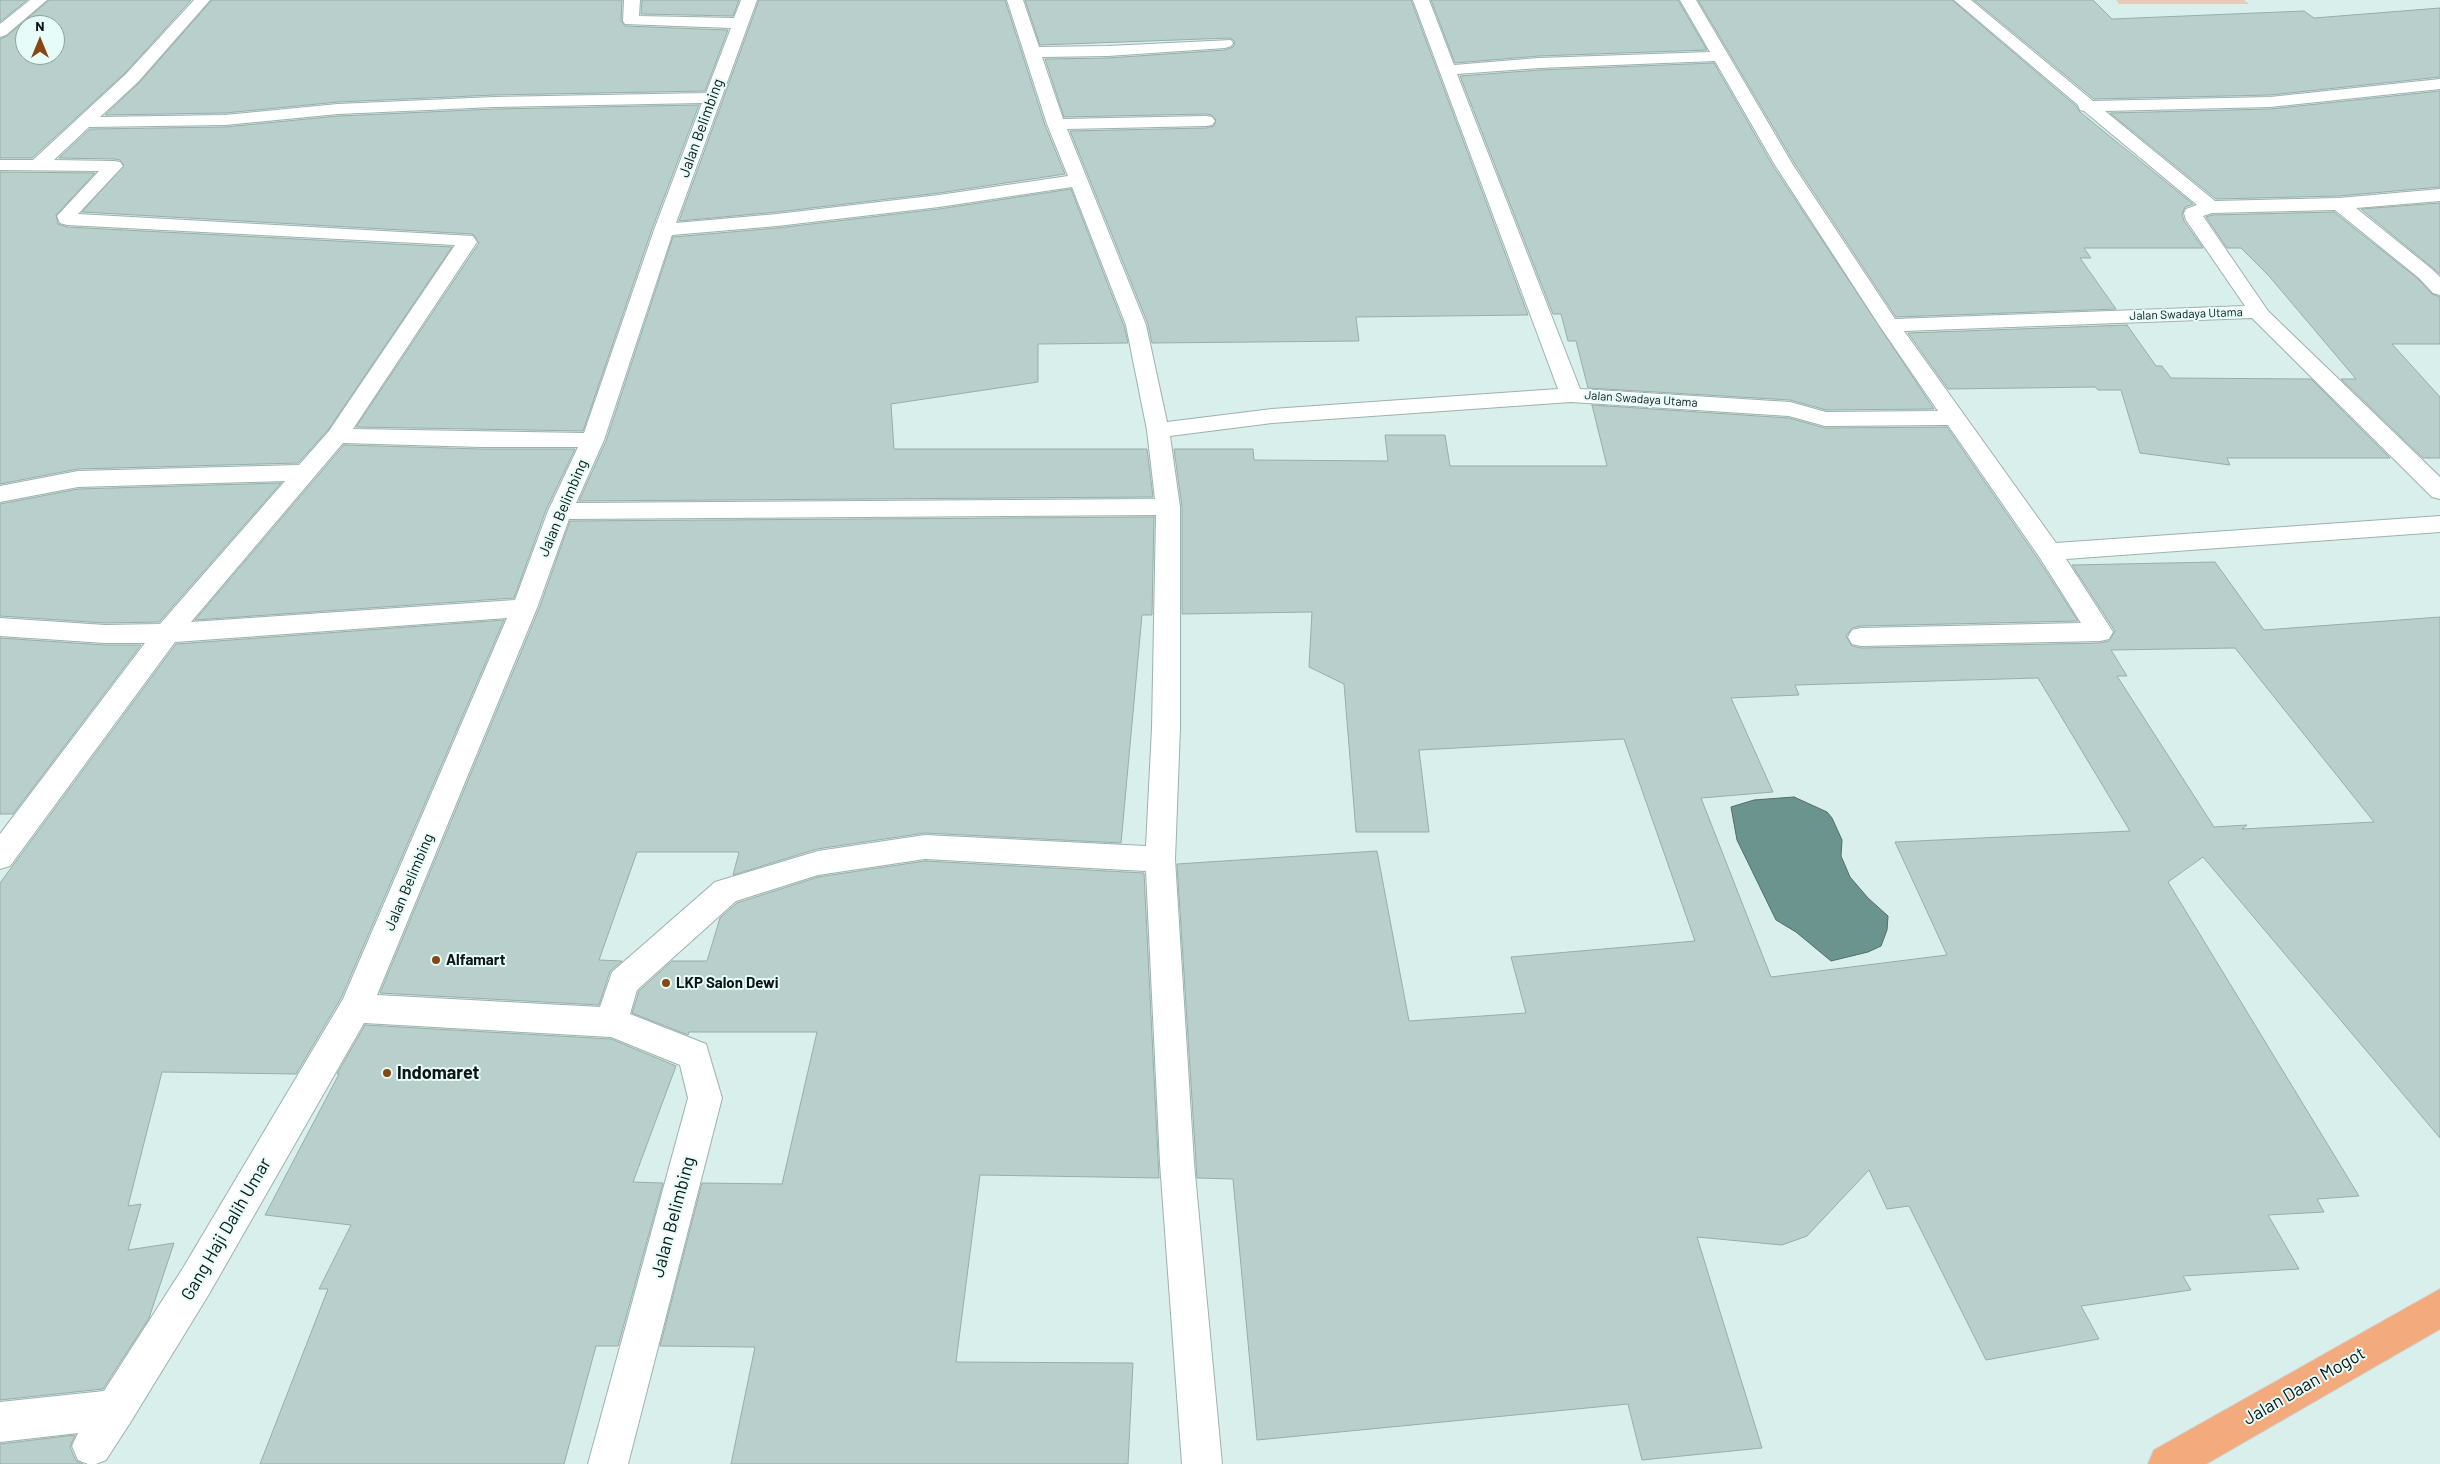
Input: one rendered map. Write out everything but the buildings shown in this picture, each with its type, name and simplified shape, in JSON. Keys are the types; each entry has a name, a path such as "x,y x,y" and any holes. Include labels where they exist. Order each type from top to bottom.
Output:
{"highway":[{"name":"Jalan Daan Mogot","path":"2168,1464 2440,1308"}],"street":[{"path":"0,32 39,0"},
{"path":"39,164 132,78 202,0"},
{"path":"632,0 631,21 739,22"},
{"name":"Jalan Belimbing","path":"355,1008 524,608 560,511 593,440 664,230 739,22 749,0"},
{"path":"1015,0 1056,124 1136,325 1158,430 1168,507 1166,728 1160,859 1177,1163 1202,1464"},
{"name":"Jalan Swadaya Utama","path":"1421,0 1571,394 1790,409 1825,420 1956,418"},
{"path":"1688,0 1784,165 1889,325 2049,552 2100,632 1861,637"},
{"path":"1962,0 2086,106 2210,207"},
{"path":"1032,52 1108,51 1226,43"},
{"path":"1448,70 1539,63 1721,56"},
{"path":"2086,106 2270,102 2440,84"},
{"path":"85,122 225,120 338,109 475,103 712,98"},
{"path":"1056,124 1206,121"},
{"path":"0,165 114,166 66,216 67,219 466,240 467,242 337,436 302,473 167,633 0,857"},
{"path":"664,230 777,220 939,201 1079,180"},
{"path":"2261,315 2195,220 2193,212 2210,207 2339,204 2440,195"},
{"path":"2339,204 2426,274 2440,289"},
{"name":"Jalan Swadaya Utama","path":"1889,325 2248,312 2261,315 2440,491"},
{"path":"1158,430 1272,416 1571,394"},
{"path":"337,436 471,440 593,440"},
{"path":"0,494 78,479 302,473"},
{"path":"560,511 1168,507"},
{"path":"2049,552 2440,524"},
{"path":"0,627 105,634 167,633 524,608"},
{"path":"355,1008 612,1022 622,982 726,891 818,863 925,847 1160,859"},
{"name":"Gang Haji Dalih Umar","path":"92,1446 196,1281 355,1008"},
{"name":"Jalan Belimbing","path":"608,1464 705,1098 694,1055 612,1022"},
{"path":"0,1422 116,1409"}],"shaded area":[{"path":"2116,0 2244,0 2249,4 2119,4"}],"water":[{"path":"1794,797 1827,812 1832,818 1842,840 1841,856 1850,877 1868,898 1888,916 1887,930 1881,946 1868,952 1831,961 1796,932 1776,920 1737,840 1731,807 1754,800"}],"place":[{"name":"Alfamart","path":"436,960"},
{"name":"LKP Salon Dewi","path":"666,983"},
{"name":"Indomaret","path":"387,1073"}]}
